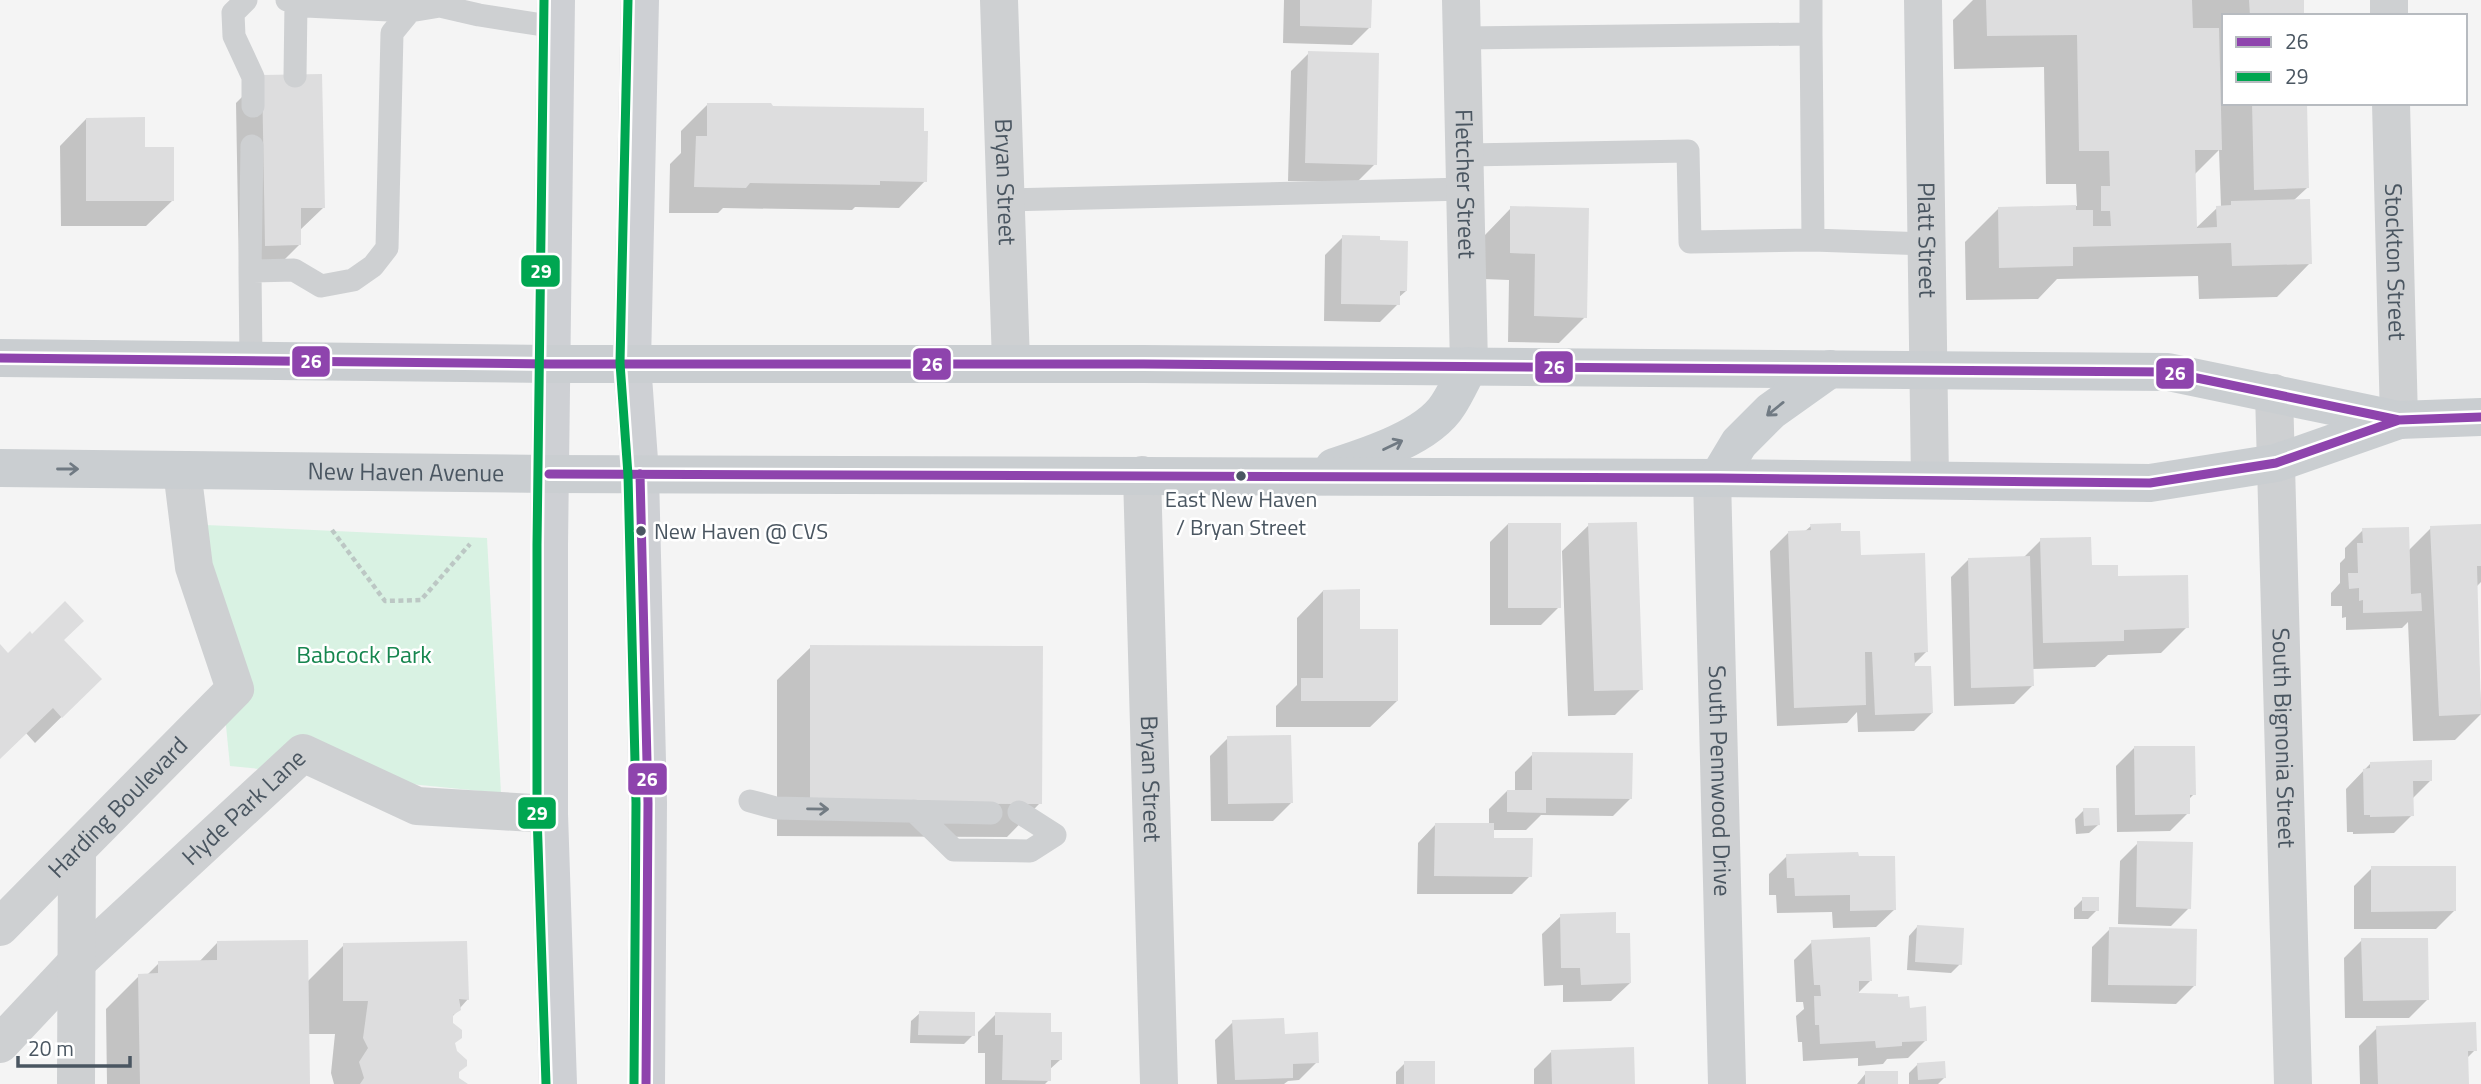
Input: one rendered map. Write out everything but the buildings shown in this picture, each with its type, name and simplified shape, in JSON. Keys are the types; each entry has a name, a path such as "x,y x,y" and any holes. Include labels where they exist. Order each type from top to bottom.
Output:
{"main road":[{"path":"640,0 632,363 639,474 648,816 646,1084"},
{"path":"556,14 549,474 549,814 558,1084"},
{"name":"New Haven Avenue","path":"0,358 550,364 1012,363 2168,372 2399,420 2481,418"},
{"path":"1305,477 1373,455 1416,434 1447,408 1469,366"},
{"path":"1715,478 1739,443 1771,411 1830,369"},
{"name":"New Haven Avenue","path":"0,468 549,474 1715,478 2150,483 2276,463 2399,420"}],"street":[{"name":"Bryan Street","path":"999,0 1012,363"},
{"name":"Fletcher Street","path":"1461,0 1469,366"},
{"name":"Platt Street","path":"1923,0 1930,480"},
{"name":"Stockton Street","path":"2392,105 2399,420"},
{"name":"South Bignonia Street","path":"2274,393 2293,1084"},
{"name":"Harding Boulevard","path":"0,927 235,689 194,567 182,470"},
{"name":"Bryan Street","path":"1142,475 1159,1084"},
{"name":"South Pennwood Drive","path":"1715,478 1727,1084"},
{"name":"Hyde Park Lane","path":"0,1044 78,961 303,753 417,806 549,814"},
{"path":"76,1084 77,851"}],"lane":[{"path":"246,0 233,13 234,36 253,77 253,106"},
{"path":"1811,0 1813,240"},
{"path":"295,76 292,1 306,6 410,11 440,6 479,15 556,14"},
{"path":"250,271 294,261 321,286 353,280 373,266 387,248 392,33 410,11"},
{"path":"1462,38 1811,34"},
{"path":"251,361 252,146"},
{"path":"1005,200 1465,172 1688,151 1690,242 1813,240 1927,244"},
{"path":"750,802 776,808 991,813"},
{"path":"914,811 954,850 1030,851 1055,835 1019,812"}],"path":[{"path":"332,530 384,601 421,600 470,544"}],"green space":[{"name":"Babcock Park","path":"206,525 487,538 501,793 230,766"}],"transit line":[{"name":"29","path":"544,0 537,545 537,814 546,1084"},
{"name":"29","path":"628,0 620,363 628,475 636,803 634,1084"},
{"name":"26","path":"0,358 550,364 1143,364 2168,372 2399,420 2481,417"},
{"name":"26","path":"549,474 1718,478 2150,483 2276,463 2399,420"},
{"name":"26","path":"640,474 648,803 646,1084"}],"place":[{"name":"East New Haven / Bryan Street","path":"1241,476"},
{"name":"New Haven @ CVS","path":"641,531"}]}
